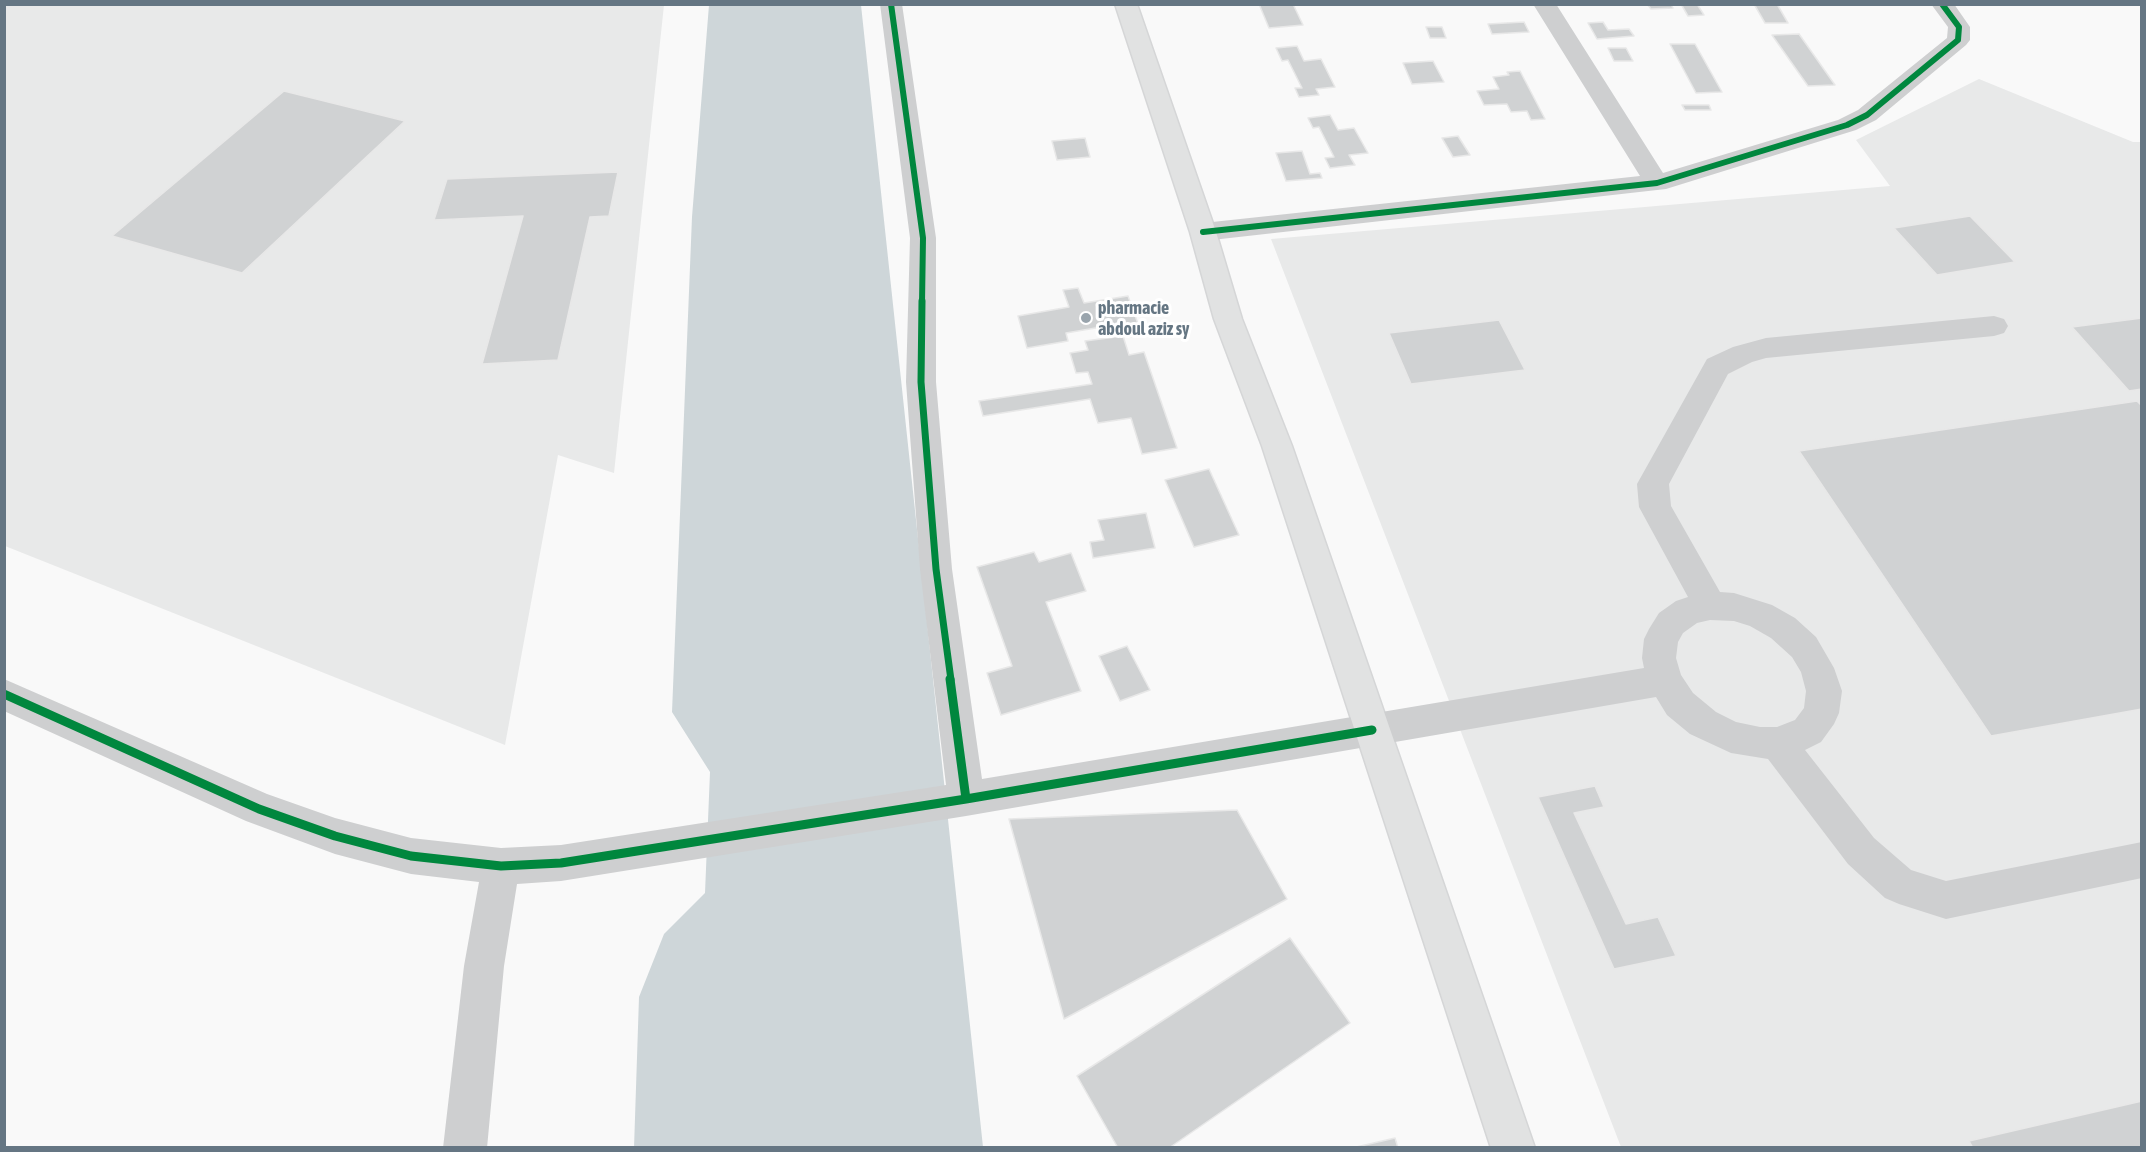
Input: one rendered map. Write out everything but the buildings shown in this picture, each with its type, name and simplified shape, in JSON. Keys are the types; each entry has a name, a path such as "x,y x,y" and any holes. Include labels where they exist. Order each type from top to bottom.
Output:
{"main road":[{"path":"1126,4 1203,232 1228,319 1277,446 1513,1148"}],"street":[{"path":"891,4 922,238 921,382 936,568 966,799"},
{"path":"1544,4 1657,183"},
{"path":"1203,232 1657,183 1847,125 1867,115 1958,40 1959,27 1942,4"},
{"path":"1710,606 1655,507 1653,483 1717,367 1743,354 1766,348 1994,326"},
{"path":"1710,606 1734,607 1760,615 1783,628 1804,647 1817,668 1824,691 1821,713 1808,731 1777,743 1760,743 1731,737 1703,723 1680,704 1665,680 1659,658 1661,639 1671,622 1688,611 1710,606"},
{"path":"4,694 259,809 314,828 411,856 501,866 561,863 966,799 1665,680"},
{"path":"1777,743 1861,851 1899,885 1946,900 2142,860"},
{"path":"465,1148 484,966 501,866"}],"shaded area":[{"path":"4,5 664,5 614,473 558,455 505,745 5,546"},
{"path":"709,5 861,5 983,1147 634,1148 639,997 664,934 705,893 710,772 672,712 692,217"},
{"path":"1979,79 2133,142 2141,142 2141,1147 1621,1147 1271,239 1890,186 1856,140"}],"cycle path":[{"path":"891,4 923,238 921,382 936,569 966,799"},
{"path":"1203,232 1657,183 1847,125 1867,115 1958,40 1959,27 1942,4"},
{"path":"4,694 259,809 335,836 411,856 501,866 561,863 966,799 1372,730"}],"place":[{"name":"pharmacie abdoul aziz sy","path":"1086,318"}]}
